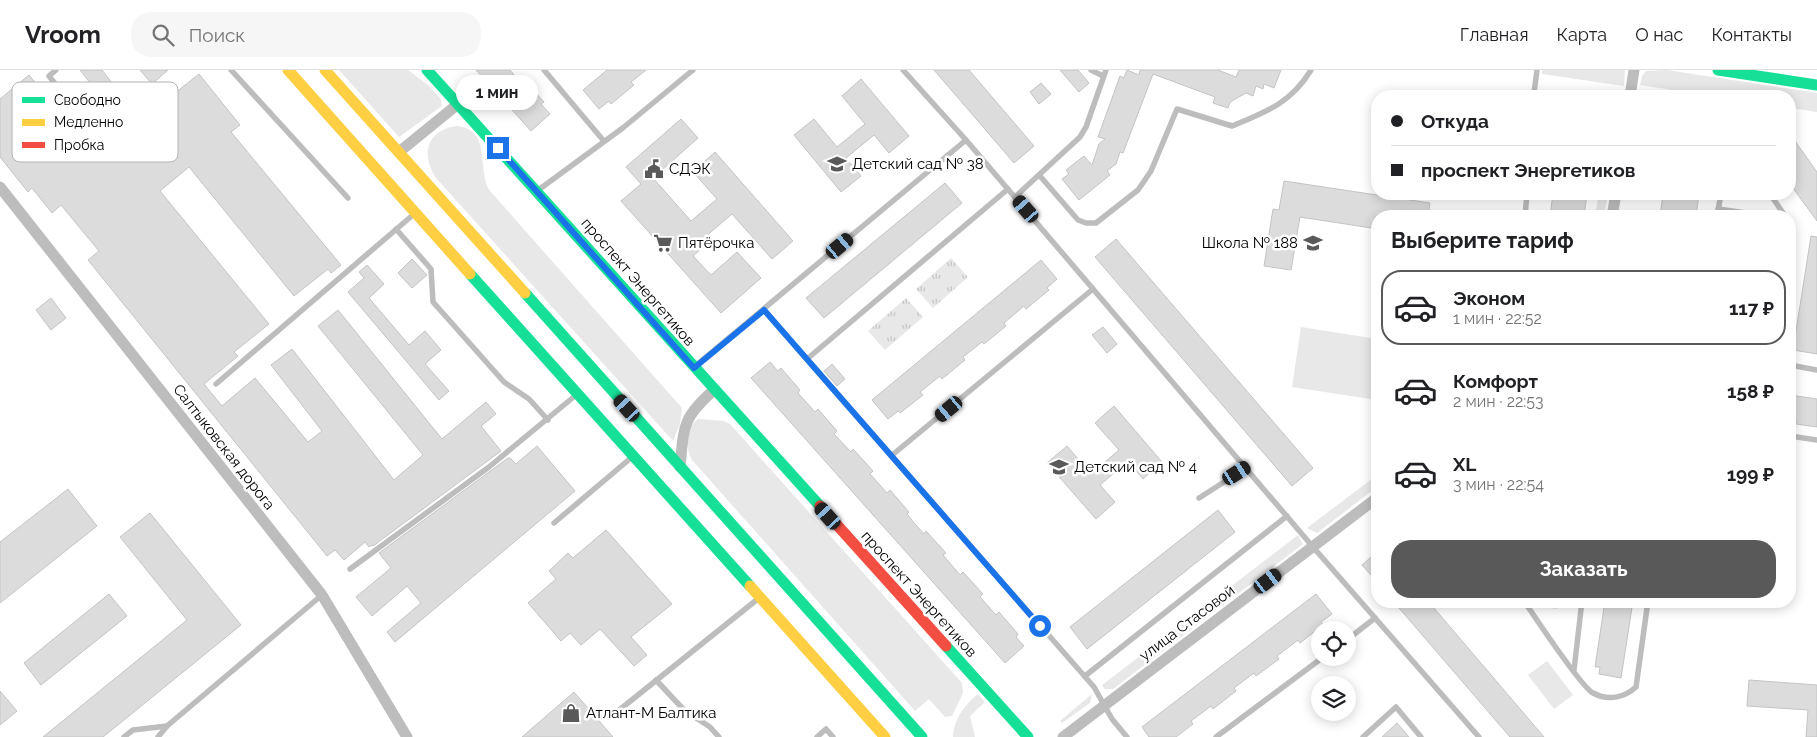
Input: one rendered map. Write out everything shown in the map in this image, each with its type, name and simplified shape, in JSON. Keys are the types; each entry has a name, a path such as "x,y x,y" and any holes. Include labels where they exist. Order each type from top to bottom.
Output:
{"main road":[{"path":"288,70 885,737"},
{"path":"325,70 922,737"},
{"name":"проспект Энергетиков","path":"427,70 1028,737"},
{"path":"1718,70 1817,85"}],"street":[{"path":"1631,90 1634,70"},
{"path":"399,152 458,104"},
{"name":"Салтыковская дорога","path":"0,187 322,596 407,737"},
{"path":"680,467 683,429 690,407 714,390"},
{"name":"улица Стасовой","path":"1063,737 1371,502"}],"lane":[{"path":"54,82 49,76 56,70"},
{"path":"231,70 348,198"},
{"path":"544,70 604,140"},
{"path":"538,191 604,140 624,127 693,70"},
{"path":"903,70 966,140 1313,547 1479,737"},
{"path":"1015,197 1040,176 1083,132 1104,73 1091,70"},
{"path":"1040,176 1078,220 1086,223 1096,223 1138,190 1147,178 1177,108 1232,126 1284,102 1296,92 1311,70"},
{"path":"1534,90 1537,70"},
{"path":"694,368 966,140"},
{"path":"807,359 1008,189"},
{"path":"1720,200 1718,209 1725,210"},
{"path":"216,384 416,212"},
{"path":"396,229 431,269 433,302 504,382 529,399 548,420"},
{"path":"891,456 1093,289"},
{"path":"764,310 1085,676 1127,737"},
{"path":"1796,366 1817,370"},
{"path":"350,569 425,516 548,420 578,394"},
{"path":"1796,437 1817,440"},
{"path":"554,523 633,456"},
{"path":"1198,498 1246,468"},
{"path":"1085,676 1287,516"},
{"path":"158,737 167,726 322,596"},
{"path":"618,711 760,597"},
{"path":"1529,608 1592,692 1603,697 1622,697 1636,687 1647,608"},
{"path":"1574,670 1581,608"},
{"path":"1356,633 1375,618"},
{"path":"1216,737 1311,666"},
{"path":"656,680 684,710 710,727 719,737"},
{"path":"1362,737 1396,707 1422,737"},
{"path":"124,737 133,730 167,726"},
{"path":"816,737 826,729 833,737"}],"green space":[{"path":"339,70 408,70 428,85 441,99 442,106 399,137"},
{"path":"1542,70 1625,70 1624,86 1542,74"},
{"path":"1667,70 1817,93 1817,112 1796,109 1796,90 1673,90 1640,85 1642,76 1646,71"},
{"path":"457,126 468,129 480,143 484,173 490,191 682,408 680,424 673,441 436,178 428,160 429,144 439,132"},
{"path":"1598,200 1607,200 1605,210 1596,210"},
{"path":"951,258 968,277 933,308 916,289"},
{"path":"906,298 923,317 885,350 868,331"},
{"path":"1301,327 1371,338 1371,399 1292,387"},
{"path":"698,419 724,421 730,424 962,683 963,693 952,716 945,717 929,699 915,711 692,460 687,444 691,428"},
{"path":"1371,480 1371,492 1317,533 1307,528"},
{"path":"1298,535 1303,544 1113,689 1105,689 1102,685"},
{"path":"1547,661 1573,695 1554,709 1528,675"},
{"path":"978,694 985,702 970,716 975,737 953,737 955,725 961,713"},
{"path":"1092,694 1090,703 1062,723 1060,721"}],"building":[{"path":"80,70 102,70 111,82 89,82"},
{"path":"140,70 168,70 154,82 150,82"},
{"path":"476,70 510,70 521,83 524,80 544,102 541,104 550,114 531,131"},
{"path":"607,70 646,70 631,82 634,85 611,104 609,101 599,109 583,90"},
{"path":"934,70 969,70 1034,146 1014,163"},
{"path":"1060,70 1078,70 1089,83 1079,92"},
{"path":"1127,70 1139,75 1140,70 1218,70 1236,77 1239,70 1281,70 1274,88 1264,84 1263,89 1256,86 1253,96 1246,93 1230,102 1228,108 1213,103 1215,97 1153,74 1123,153 1120,152 1116,164 1107,171 1110,175 1079,200 1062,179 1069,174 1066,170 1084,156 1092,165 1099,144 1105,139 1098,137 1120,76 1124,78"},
{"path":"199,74 240,125 231,132 341,265 331,273 328,269 294,296 189,167 160,191 269,324 234,352 238,356 204,384 222,406 255,378 308,442 322,431 271,365 292,349 394,480 423,455 318,326 338,310 442,439 486,402 496,414 481,426 501,451 373,546 369,547 365,542 344,560 335,550 327,556 88,260 99,251 61,205 52,213 32,188 28,192 0,157 0,99 12,89 12,162 178,162 178,91"},
{"path":"29,75 35,82 21,82"},
{"path":"861,79 909,136 889,153 874,135 846,158 861,176 841,192 794,135 814,119 837,147 865,124 842,96"},
{"path":"1041,83 1051,94 1039,104 1030,92"},
{"path":"681,119 698,138 653,178 691,221 717,199 693,172 715,152 793,241 772,259 732,214 705,237 709,242 693,256 711,275 737,252 761,278 721,313 621,201 641,184 626,167"},
{"path":"1796,142 1817,172 1817,221 1796,192"},
{"path":"1284,181 1371,194 1371,200 1410,200 1430,203 1429,210 1371,210 1371,228 1300,217 1291,270 1264,266 1273,209 1279,210"},
{"path":"945,183 962,203 824,318 806,298"},
{"path":"1552,200 1586,200 1585,210 1551,210"},
{"path":"1662,200 1698,200 1697,210 1661,210"},
{"path":"1811,236 1817,237 1817,354 1796,350 1796,331"},
{"path":"1116,239 1313,468 1292,486 1095,257"},
{"path":"412,259 427,275 412,288 398,273"},
{"path":"1041,260 1057,279 1047,288 1049,290 1026,309 1024,306 1004,323 1006,326 984,344 982,342 963,357 965,360 942,379 940,376 920,392 923,395 900,413 898,411 888,419 872,400"},
{"path":"367,265 384,284 369,298 409,345 425,331 441,350 425,364 449,391 439,400 348,292 364,278 359,272"},
{"path":"51,298 66,318 51,330 36,310"},
{"path":"1103,327 1117,344 1107,353 1092,335"},
{"path":"770,362 778,371 781,368 800,390 798,393 815,412 818,409 837,431 834,434 851,452 853,449 873,471 870,474 887,493 890,490 909,512 907,514 915,524 924,534 926,531 946,553 943,555 960,575 963,572 983,594 980,597 996,615 999,612 1018,634 1016,637 1024,646 1005,663 751,378"},
{"path":"832,364 845,379 837,386 824,371"},
{"path":"1796,396 1817,399 1817,427 1796,424"},
{"path":"1114,406 1162,462 1143,479 1128,461 1100,485 1115,502 1096,519 1047,463 1067,446 1091,474 1119,450 1095,423"},
{"path":"537,446 575,491 395,642 387,632 421,603 407,586 372,616 356,597 391,568 379,553 508,458 516,464"},
{"path":"68,489 97,526 0,603 0,542"},
{"path":"1218,510 1235,532 1087,649 1070,627"},
{"path":"150,513 241,625 103,737 43,737 187,620 120,537"},
{"path":"606,530 672,604 631,637 647,655 634,666 600,629 581,645 570,633 561,641 528,603 556,579 549,571 568,553 573,558"},
{"path":"1371,557 1371,575 1362,565"},
{"path":"109,594 127,616 41,685 24,663"},
{"path":"1316,594 1332,614 1322,621 1311,621 1311,634 1300,643 1298,640 1277,656 1279,659 1256,676 1254,673 1234,688 1236,691 1213,709 1211,706 1191,721 1193,724 1176,737 1149,737 1142,727"},
{"path":"1399,608 1434,608 1544,737 1510,737"},
{"path":"1604,608 1632,608 1621,678 1599,674 1600,667 1595,667"},
{"path":"1749,680 1817,685 1817,737 1806,737 1808,710 1747,706"},
{"path":"0,691 17,711 0,725"},
{"name":"Атлант-М Балтика","path":"574,692 613,737 522,737"},
{"path":"1397,723 1409,737 1382,737"}],"traffic: fast":[{"path":"427,70 820,506"},
{"path":"1718,70 1817,85"},
{"path":"470,274 750,586"},
{"path":"525,293 922,737"},
{"path":"946,646 1028,737"}],"traffic: slow":[{"path":"288,70 470,274"},
{"path":"325,70 525,293"},
{"path":"750,586 885,737"}],"traffic: jam":[{"path":"820,506 946,646"}],"place":[{"name":"Детский сад № 38","path":"837,164"},
{"name":"СДЭК","path":"654,169"},
{"name":"Пятёрочка","path":"663,243"},
{"name":"Школа № 188","path":"1313,243"},
{"name":"Детский сад № 4","path":"1059,467"},
{"name":"Атлант-М Балтика","path":"571,713"}],"route":[{"path":"498,148 694,368 764,310 1040,626"}]}
